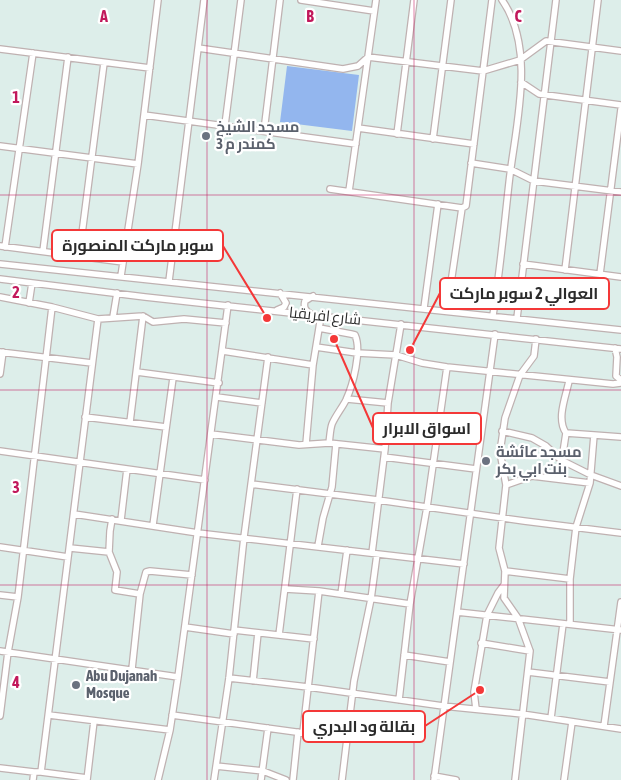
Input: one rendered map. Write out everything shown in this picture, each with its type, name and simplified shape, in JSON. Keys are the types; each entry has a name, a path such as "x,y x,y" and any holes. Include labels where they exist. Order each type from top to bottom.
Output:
{"street":[{"path":"121,276 138,164 158,0"},
{"path":"169,281 204,0"},
{"path":"225,125 241,0"},
{"path":"264,131 280,0"},
{"path":"301,0 336,3 374,11"},
{"path":"349,192 376,0"},
{"path":"397,134 414,0"},
{"path":"434,139 451,0"},
{"path":"447,310 462,208 466,206 492,0"},
{"path":"493,316 521,82 518,40 512,19 502,0"},
{"path":"517,318 556,0"},
{"path":"565,270 598,0"},
{"path":"198,48 343,69 358,66 368,57 483,71 520,60 546,41 621,51"},
{"path":"0,49 150,68"},
{"path":"32,53 20,148 3,247 123,262"},
{"path":"43,251 68,57"},
{"path":"79,256 104,63"},
{"path":"521,82 539,94 621,105"},
{"path":"600,274 621,109"},
{"path":"144,114 356,144"},
{"path":"358,128 474,144"},
{"path":"0,146 138,164"},
{"path":"471,163 510,169 534,182 621,192"},
{"path":"330,189 462,208"},
{"path":"424,308 438,204"},
{"name":"شارع افريقيا","path":"0,264 621,330"},
{"path":"523,264 621,277"},
{"name":"شارع افريقيا","path":"0,279 228,306 618,348"},
{"path":"29,303 32,283"},
{"path":"113,317 117,293"},
{"path":"276,311 285,305 286,300 280,293"},
{"path":"313,296 305,301 304,305 306,311 313,315"},
{"path":"0,297 52,307 98,319 143,316 153,322 184,319 226,323"},
{"path":"158,780 170,730 178,677 228,306"},
{"path":"0,716 8,652 18,597 52,307"},
{"path":"130,422 143,316"},
{"path":"306,444 313,364 321,316"},
{"path":"41,772 98,319"},
{"path":"342,780 353,694 371,599 378,500 385,449 388,403 401,324"},
{"path":"319,328 354,335 356,338 355,371 346,399 332,425 329,444"},
{"path":"456,780 434,778 495,334"},
{"path":"515,780 530,651 518,618 504,598 505,571 499,548 506,486 500,452 502,431 520,375 532,359 536,339"},
{"path":"316,347 357,353 396,355 422,363 569,381 613,384 621,381 616,376 618,348"},
{"path":"223,351 313,364"},
{"path":"0,374 2,352 92,363"},
{"path":"214,780 229,678 244,537 268,357"},
{"path":"400,700 410,604 427,507 447,366"},
{"path":"137,372 218,383"},
{"path":"153,524 173,378"},
{"path":"559,479 566,432 561,418 569,381"},
{"path":"216,397 262,403"},
{"path":"346,399 388,403"},
{"path":"85,417 166,427"},
{"path":"502,431 532,438 546,446 561,460 590,475 621,486"},
{"path":"566,432 621,437"},
{"path":"211,434 299,445 336,444 385,449"},
{"path":"570,624 570,580 576,527 590,483 594,436"},
{"path":"318,546 322,518 333,482 336,444"},
{"path":"0,451 205,480"},
{"path":"384,457 476,469"},
{"path":"121,520 127,469"},
{"path":"506,486 532,476 590,483"},
{"path":"251,484 621,533"},
{"path":"279,635 297,490"},
{"path":"74,514 153,524 198,533 464,564"},
{"path":"112,519 109,552 117,572 115,590 140,594"},
{"path":"0,548 68,558"},
{"path":"70,548 109,552"},
{"path":"342,594 347,550"},
{"path":"132,669 140,594 147,571 192,575"},
{"path":"505,571 570,580"},
{"path":"476,709 474,693 487,615 504,585"},
{"path":"285,590 319,591 410,604"},
{"path":"293,780 308,688 319,591"},
{"path":"0,594 18,597"},
{"path":"604,726 619,630 621,602"},
{"path":"457,612 619,630"},
{"path":"550,718 563,624"},
{"path":"185,627 314,639"},
{"path":"254,681 258,633"},
{"path":"481,643 530,651"},
{"path":"0,651 178,677"},
{"path":"404,654 450,662"},
{"path":"528,672 610,682"},
{"path":"229,678 443,706 522,714 621,729"},
{"path":"172,715 347,739"},
{"path":"49,716 170,730"},
{"path":"0,768 87,779 94,721"},
{"path":"564,780 572,722"},
{"path":"261,780 268,728"},
{"path":"216,766 263,771 286,780"},
{"path":"33,780 34,772"}],"shaded area":[{"path":"287,66 359,75 352,131 280,122"}],"place":[{"name":"مسجد الشيخ كمندر م 3","path":"206,136"},
{"name":"سوبر ماركت المنصورة","path":"267,318"},
{"name":"اسواق الابرار","path":"334,339"},
{"name":"العوالي 2 سوبر ماركت","path":"410,350"},
{"name":"مسجد عائشة بنت ابي بكر","path":"486,461"},
{"name":"Abu Dujanah Mosque","path":"76,685"},
{"name":"بقالة ود البدري","path":"480,690"}]}
